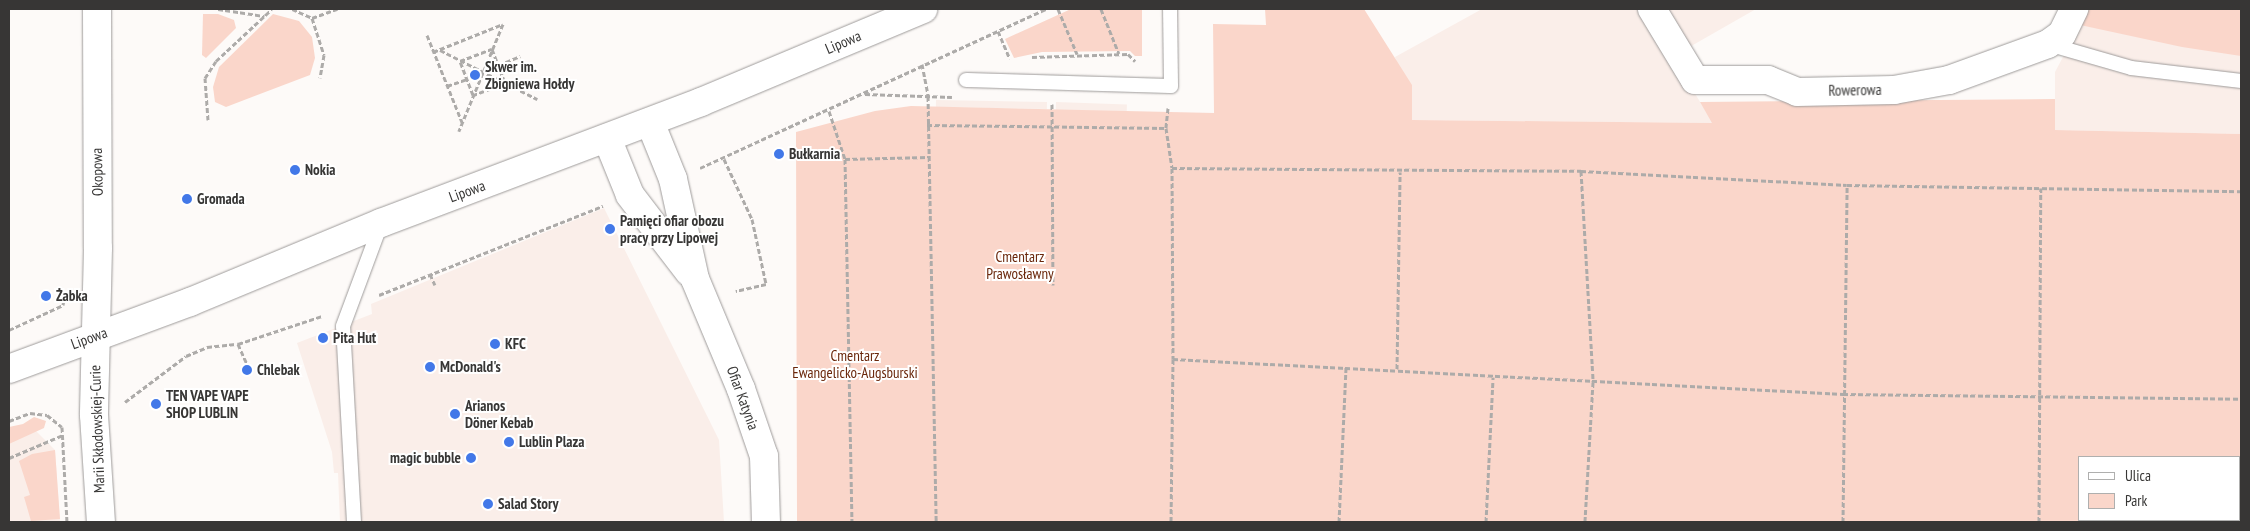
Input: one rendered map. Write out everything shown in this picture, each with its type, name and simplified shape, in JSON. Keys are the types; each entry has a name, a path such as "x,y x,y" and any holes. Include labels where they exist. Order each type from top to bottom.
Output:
{"street":[{"name":"Okopowa","path":"94,336 98,248 97,9"},
{"name":"Lipowa","path":"9,369 190,302 381,223 650,122 923,9"},
{"name":"Rowerowa","path":"1652,9 1695,80 1768,80 1797,92 1894,90 1949,80 2048,44 2062,34 2074,9"},
{"name":"Ofiar Katynia","path":"650,122 673,179 695,279 741,389 764,456 766,522"},
{"name":"Ofiar Katynia","path":"607,138 630,195 695,279"},
{"name":"Marii Skłodowskiej-Curie","path":"94,336 94,415 101,522"}],"lane":[{"path":"966,80 1170,86 1170,9"},
{"path":"2048,44 2131,68 2241,81"},
{"path":"354,522 343,326 381,223"}],"path":[{"path":"218,9 264,16"},
{"path":"208,120 205,78 216,62 272,9"},
{"path":"292,9 312,18 337,9"},
{"path":"673,179 724,159 922,64 998,32 1046,9"},
{"path":"1058,9 1077,55"},
{"path":"1101,9 1120,54"},
{"path":"312,18 324,55 320,78"},
{"path":"433,52 503,24 459,131"},
{"path":"998,32 1011,62 1019,60"},
{"path":"427,35 462,122"},
{"path":"460,61 492,48"},
{"path":"492,48 505,83"},
{"path":"439,50 537,99"},
{"path":"1026,58 1120,54 1140,61"},
{"path":"498,65 520,56"},
{"path":"460,61 473,95"},
{"path":"922,64 928,96 927,125 936,522"},
{"path":"447,86 467,79"},
{"path":"473,95 505,83"},
{"path":"1170,86 1166,128 1172,168 1173,359 1171,522"},
{"path":"1052,99 1053,285"},
{"path":"829,110 844,159 852,522"},
{"path":"927,125 1052,125 1166,128"},
{"path":"844,159 929,156"},
{"path":"724,159 752,219 766,284 736,290"},
{"path":"1172,168 1400,172 1581,171 1847,185 2241,191"},
{"path":"1581,171 1592,382 1585,522"},
{"path":"1396,369 1400,172"},
{"path":"1843,522 1843,394 1847,185"},
{"path":"2039,522 2041,188"},
{"path":"122,404 186,356 207,347 238,344 350,307 630,195"},
{"path":"430,274 435,285"},
{"path":"9,330 63,305 66,288"},
{"path":"238,344 248,366"},
{"path":"1173,359 1396,369 1592,382 1843,394 2040,398 2241,399"},
{"path":"1339,522 1346,367"},
{"path":"1486,522 1493,376"},
{"path":"9,421 30,412 47,415 62,427 67,522"},
{"path":"9,458 63,435"}],"shaded area":[{"path":"1482,9 1643,9 1713,123 1411,120 1395,57"},
{"path":"1662,9 1756,9 1686,49"},
{"path":"2080,25 2241,53 2241,134 2055,130 2055,72"},
{"path":"936,100 1047,102 1047,109 936,107"},
{"path":"1056,102 1127,104 1127,112 1056,110"},
{"path":"604,208 719,440 724,522 340,522 338,473 334,473 332,452 297,343 372,314 371,304"},
{"path":"34,429 55,450 60,522 9,522 9,439"}],"green space":[{"path":"1071,9 1142,9 1142,56 1135,56 1130,51 1042,52 1014,58 1005,39"},
{"path":"1265,9 1364,9 1412,85 1412,120 1712,123 1700,102 2055,99 2055,130 2241,134 2241,522 797,522 796,132 875,111 911,106 1214,113 1213,24 1266,25"},
{"path":"2086,9 2241,9 2241,56 2182,47 2080,25"},
{"path":"203,14 218,14 234,20 236,28 206,58 202,55"},
{"path":"273,14 299,21 312,37 315,58 310,75 226,107 215,102 213,87 219,67"},
{"path":"34,417 46,421 44,428 9,444 9,427 23,424"},
{"path":"55,450 60,519 31,521 24,497 30,495 19,461 32,454"}],"place":[{"name":"Skwer im. Zbigniewa Hołdy","path":"475,75"},
{"name":"Bułkarnia","path":"779,154"},
{"name":"Nokia","path":"295,170"},
{"name":"Gromada","path":"187,199"},
{"name":"Pamięci ofiar obozu pracy przy Lipowej","path":"610,229"},
{"name":"Żabka","path":"46,296"},
{"name":"Pita Hut","path":"323,338"},
{"name":"KFC","path":"495,344"},
{"name":"McDonald's","path":"430,367"},
{"name":"Chlebak","path":"247,370"},
{"name":"TEN VAPE VAPE SHOP LUBLIN","path":"156,404"},
{"name":"Arianos Döner Kebab","path":"455,414"},
{"name":"Lublin Plaza","path":"509,442"},
{"name":"magic bubble","path":"471,458"},
{"name":"Salad Story","path":"488,504"}],"park label":[{"name":"Cmentarz Prawosławny","path":"1020,264"},
{"name":"Cmentarz Ewangelicko-Augsburski","path":"855,364"}]}
